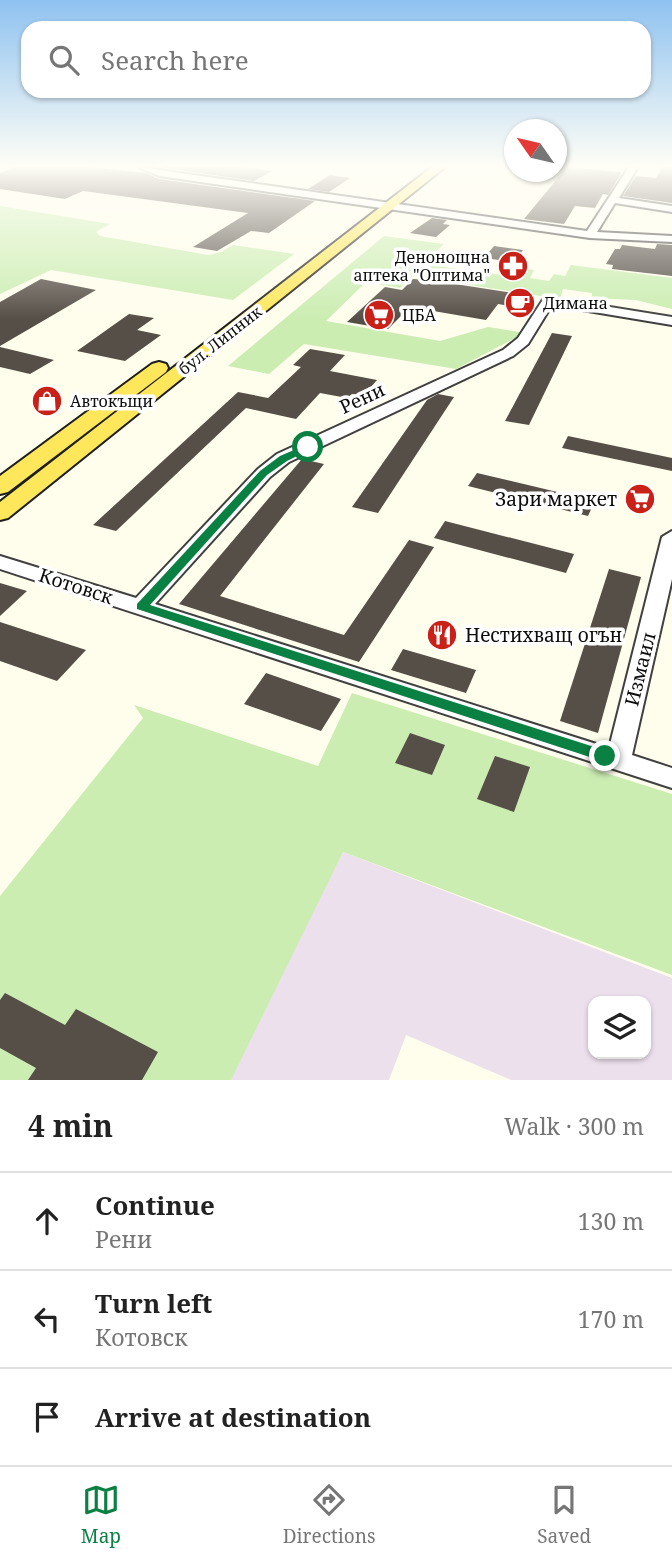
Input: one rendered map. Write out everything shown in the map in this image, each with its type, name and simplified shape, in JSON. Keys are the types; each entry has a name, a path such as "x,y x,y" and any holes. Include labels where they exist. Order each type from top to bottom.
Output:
{"main road":[{"name":"бул. Липник","path":"0,487 372,217"},
{"name":"бул. Липник","path":"0,513 373,217"}],"street":[{"path":"462,217 590,235 672,239"},
{"path":"590,235 602,217"},
{"name":"Рени","path":"141,607 264,473 284,458 508,353 523,341 548,301 672,321"},
{"name":"Измаил","path":"618,761 672,537"},
{"name":"Котовск","path":"0,562 672,778"}],"shaded area":[{"path":"343,852 672,978 672,1080 511,1080 406,1035 389,1080 226,1080"}],"green space":[{"path":"0,217 70,217 110,224 96,232 100,236 208,255 233,245 294,254 233,300 51,270 0,294"},
{"path":"384,236 444,244 430,257 449,260 444,267 509,276 514,267 534,270 530,278 549,281 554,274 565,276 571,265 672,278 672,309 636,300 592,298 592,293 563,289 560,299 412,276 400,288 366,282 326,321 440,341 488,327 525,333 456,369 304,344 269,374 228,366"},
{"path":"352,693 672,794 672,975 343,852 231,1080 0,1080 0,896 143,718 134,705 318,766"}],"building":[{"path":"241,217 291,217 269,233 251,231 217,251 193,247"},
{"path":"568,217 564,224 524,219"},
{"path":"432,218 447,220 443,224 450,225 436,237 410,233"},
{"path":"657,244 672,245 672,276 612,269 613,265 606,264 615,249 620,249 622,245 655,249"},
{"path":"494,246 523,250 514,262 484,258"},
{"path":"41,279 96,290 0,346 0,302"},
{"path":"413,279 520,294 510,306 498,304 486,320 410,307 388,329 347,322 385,287 402,290"},
{"path":"129,314 154,318 137,330 161,335 125,361 77,351"},
{"path":"552,333 572,336 529,425 505,421"},
{"path":"0,347 54,360 30,374 0,367"},
{"path":"310,349 345,355 330,371 377,380 363,396 352,394 347,398 320,393 296,419 246,408 116,531 93,525 238,392 268,398 301,367 293,365"},
{"path":"438,394 454,397 378,513 352,507 427,400"},
{"path":"568,436 672,458 672,471 562,448"},
{"path":"302,459 324,464 220,596 344,635 409,540 434,547 359,662 179,604"},
{"path":"477,473 595,501 588,516 468,486"},
{"path":"445,521 574,554 566,573 434,538"},
{"path":"609,569 641,577 598,733 560,721"},
{"path":"0,583 27,591 0,616"},
{"path":"0,622 86,650 57,681 0,661"},
{"path":"403,649 476,670 466,693 391,670"},
{"path":"266,673 341,699 321,731 244,704"},
{"path":"410,733 445,745 432,775 395,763"},
{"path":"495,756 530,767 514,812 477,799"},
{"path":"5,993 65,1025 76,1009 158,1052 142,1080 28,1080 36,1068 0,1048 0,1000"}],"place":[{"name":"Денонощна аптека \"Оптима\"","path":"513,266"},
{"name":"Димана","path":"520,303"},
{"name":"ЦБА","path":"379,315"},
{"name":"Автокъщи","path":"47,401"},
{"name":"Зари маркет","path":"640,499"},
{"name":"Нестихващ огън","path":"442,635"}],"route":[{"path":"308,447 284,458 264,473 141,607 605,756"}]}
